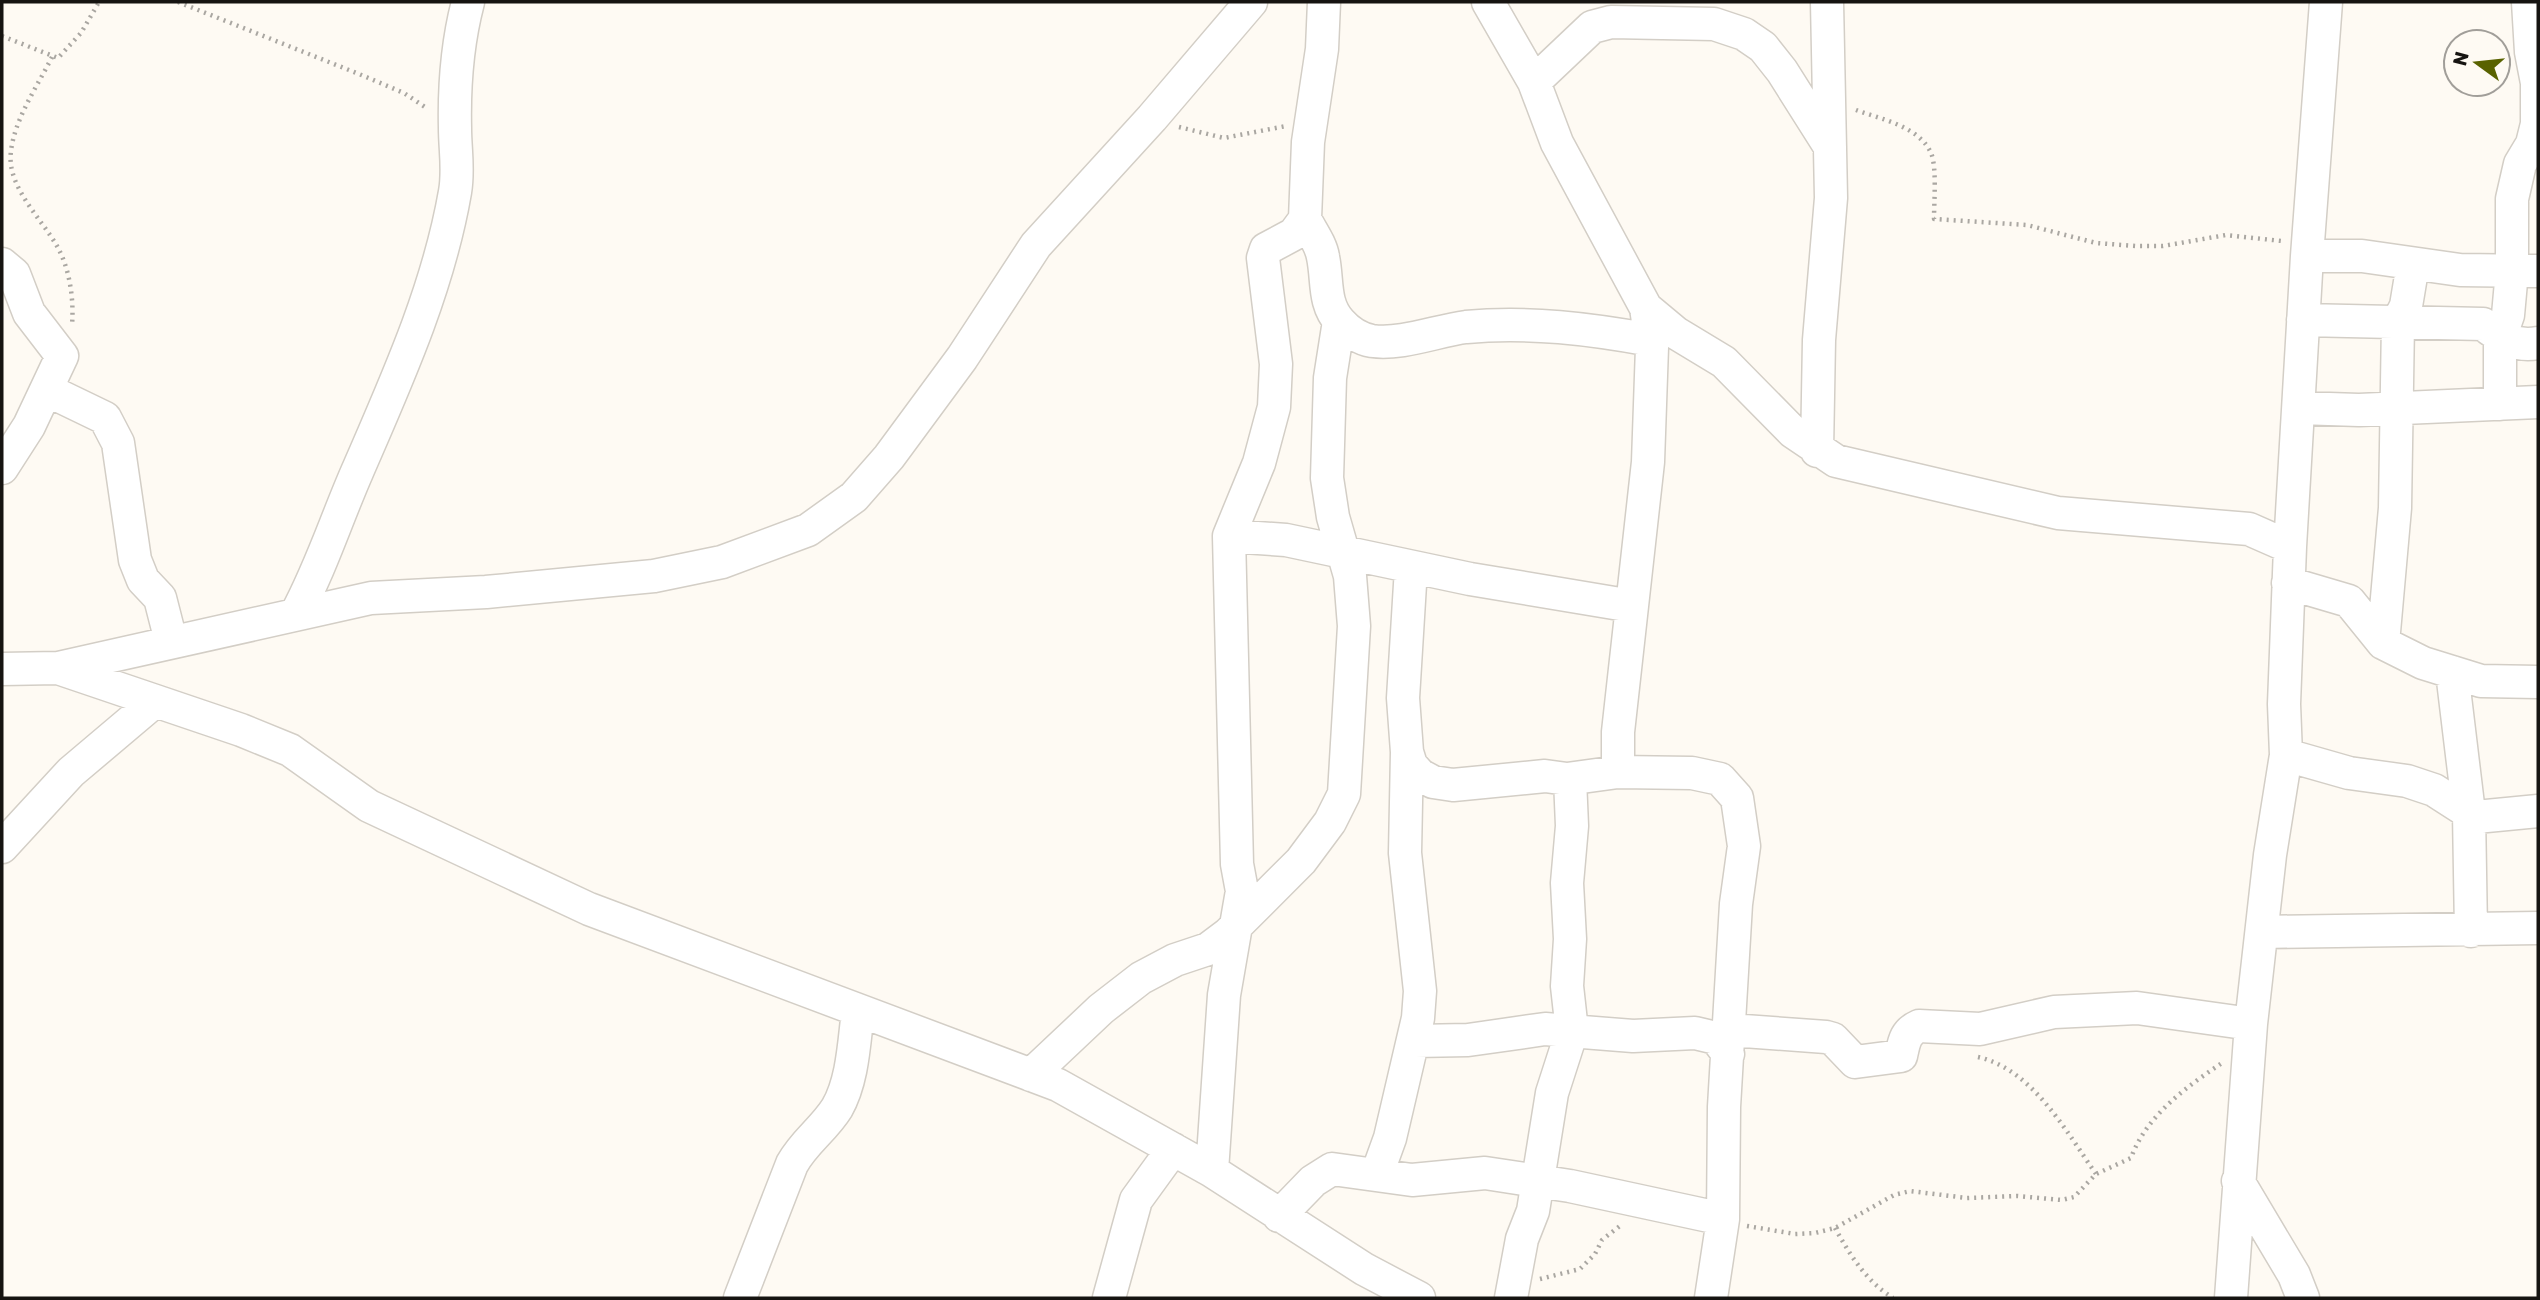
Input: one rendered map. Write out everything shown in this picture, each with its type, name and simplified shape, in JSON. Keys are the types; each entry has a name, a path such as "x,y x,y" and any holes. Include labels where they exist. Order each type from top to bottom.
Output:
{"street":[{"path":"296,614 319,571 416,332 456,191 456,62 468,2"},
{"path":"2,668 58,668 371,598 486,592 654,576 722,562 808,530 854,497 889,457 962,358 1036,245 1152,118 1251,2"},
{"path":"1212,1171 1216,1133 1215,1092 1234,928 1242,891 1237,864 1229,536 1259,463 1274,407 1276,364 1262,258 1273,243 1302,228 1306,219 1312,121 1322,49 1324,2"},
{"path":"1488,2 1534,82 1557,143 1646,309 1651,341 1648,463 1618,732 1618,772"},
{"path":"1817,451 1819,340 1831,198 1827,2"},
{"path":"2231,1298 2251,1032 2286,755 2284,704 2288,583 2307,250 2326,2"},
{"path":"2500,404 2503,359 2500,338 2525,271 2511,214 2515,183 2536,124 2537,83 2531,52 2528,2"},
{"path":"1534,82 1592,27 1611,22 1714,24 1744,34 1763,47 1782,71 1830,147"},
{"path":"1306,219 1323,254 1326,293 1339,321 1353,334 1370,341 1385,341 1468,327 1521,326 1566,327 1651,341"},
{"path":"2307,250 2413,264 2525,271"},
{"path":"2,264 14,274 29,313 62,356 29,426 2,468"},
{"path":"2383,643 2395,508 2398,322 2406,306 2413,264"},
{"path":"1646,309 1676,332 1724,362 1793,432 1817,451 1862,469 2058,513 2249,529 2290,547"},
{"path":"2303,320 2483,324 2500,338 2525,345 2538,343"},
{"path":"1031,1075 1101,1009 1141,978 1175,960 1208,949 1234,928 1301,862 1330,822 1344,794 1354,626 1350,576 1333,517 1327,478 1330,378 1339,321"},
{"path":"47,390 105,418 118,443 135,560 143,580 160,598 171,641"},
{"path":"2299,408 2395,410 2538,402"},
{"path":"1229,536 1286,540 1411,568 1632,606"},
{"path":"1377,1174 1415,1041 1420,991 1405,853 1407,752 1403,698 1411,568"},
{"path":"2288,583 2330,593 2349,601 2383,643 2423,663 2481,681 2538,682"},
{"path":"131,650 123,669 122,682 142,697"},
{"path":"58,668 290,750 369,806 589,909 1058,1085 1212,1171 1364,1269 1419,1298"},
{"path":"2452,672 2469,813 2471,931"},
{"path":"2,847 142,697"},
{"path":"1407,752 1411,765 1433,782 1453,785 1545,776 1570,779 1618,772 1708,776 1720,779 1737,798 1744,846 1736,904 1724,1107 1723,1219 1711,1298"},
{"path":"2286,755 2349,773 2407,781 2434,790 2476,817 2538,811"},
{"path":"1513,1287 1538,1183 1552,1093 1572,1031 1567,986 1570,939 1567,883 1572,826 1570,779"},
{"path":"2262,932 2538,928"},
{"path":"1415,1041 1468,1040 1520,1030 1633,1036 1704,1034 1721,1042 1826,1037 1833,1039 1855,1062 1901,1056 1905,1037 1910,1030 1919,1026 1980,1029 2054,1012 2137,1008 2251,1032"},
{"path":"740,1298 792,1164 802,1145 825,1124 838,1106 852,1059 858,1011"},
{"path":"1109,1298 1121,1245 1136,1200 1173,1149"},
{"path":"1279,1216 1313,1181 1332,1169 1430,1180 1477,1172 1723,1219"},
{"path":"2238,1181 2294,1275 2302,1298"}],"path":[{"path":"2,36 58,58 70,48 99,2"},
{"path":"178,2 404,93 426,107 455,133"},
{"path":"52,57 15,128 10,154 21,193 59,248 68,275 74,306 71,331 62,356"},
{"path":"1829,100 1895,123 1920,140 1931,153 1934,219 2027,225 2096,243 2163,246 2226,234 2307,250"},
{"path":"1152,118 1224,138 1312,121"},
{"path":"1723,1219 1795,1234 1835,1228 1894,1195 1910,1191 1967,1198 2017,1196 2062,1200 2074,1197 2096,1174 2131,1158 2144,1128 2155,1116 2251,1032"},
{"path":"1969,1055 1999,1062 2019,1076 2033,1090 2096,1174"},
{"path":"1513,1287 1580,1269 1595,1254 1602,1240 1650,1203"},
{"path":"1835,1228 1848,1252 1868,1278 1893,1298"}]}
